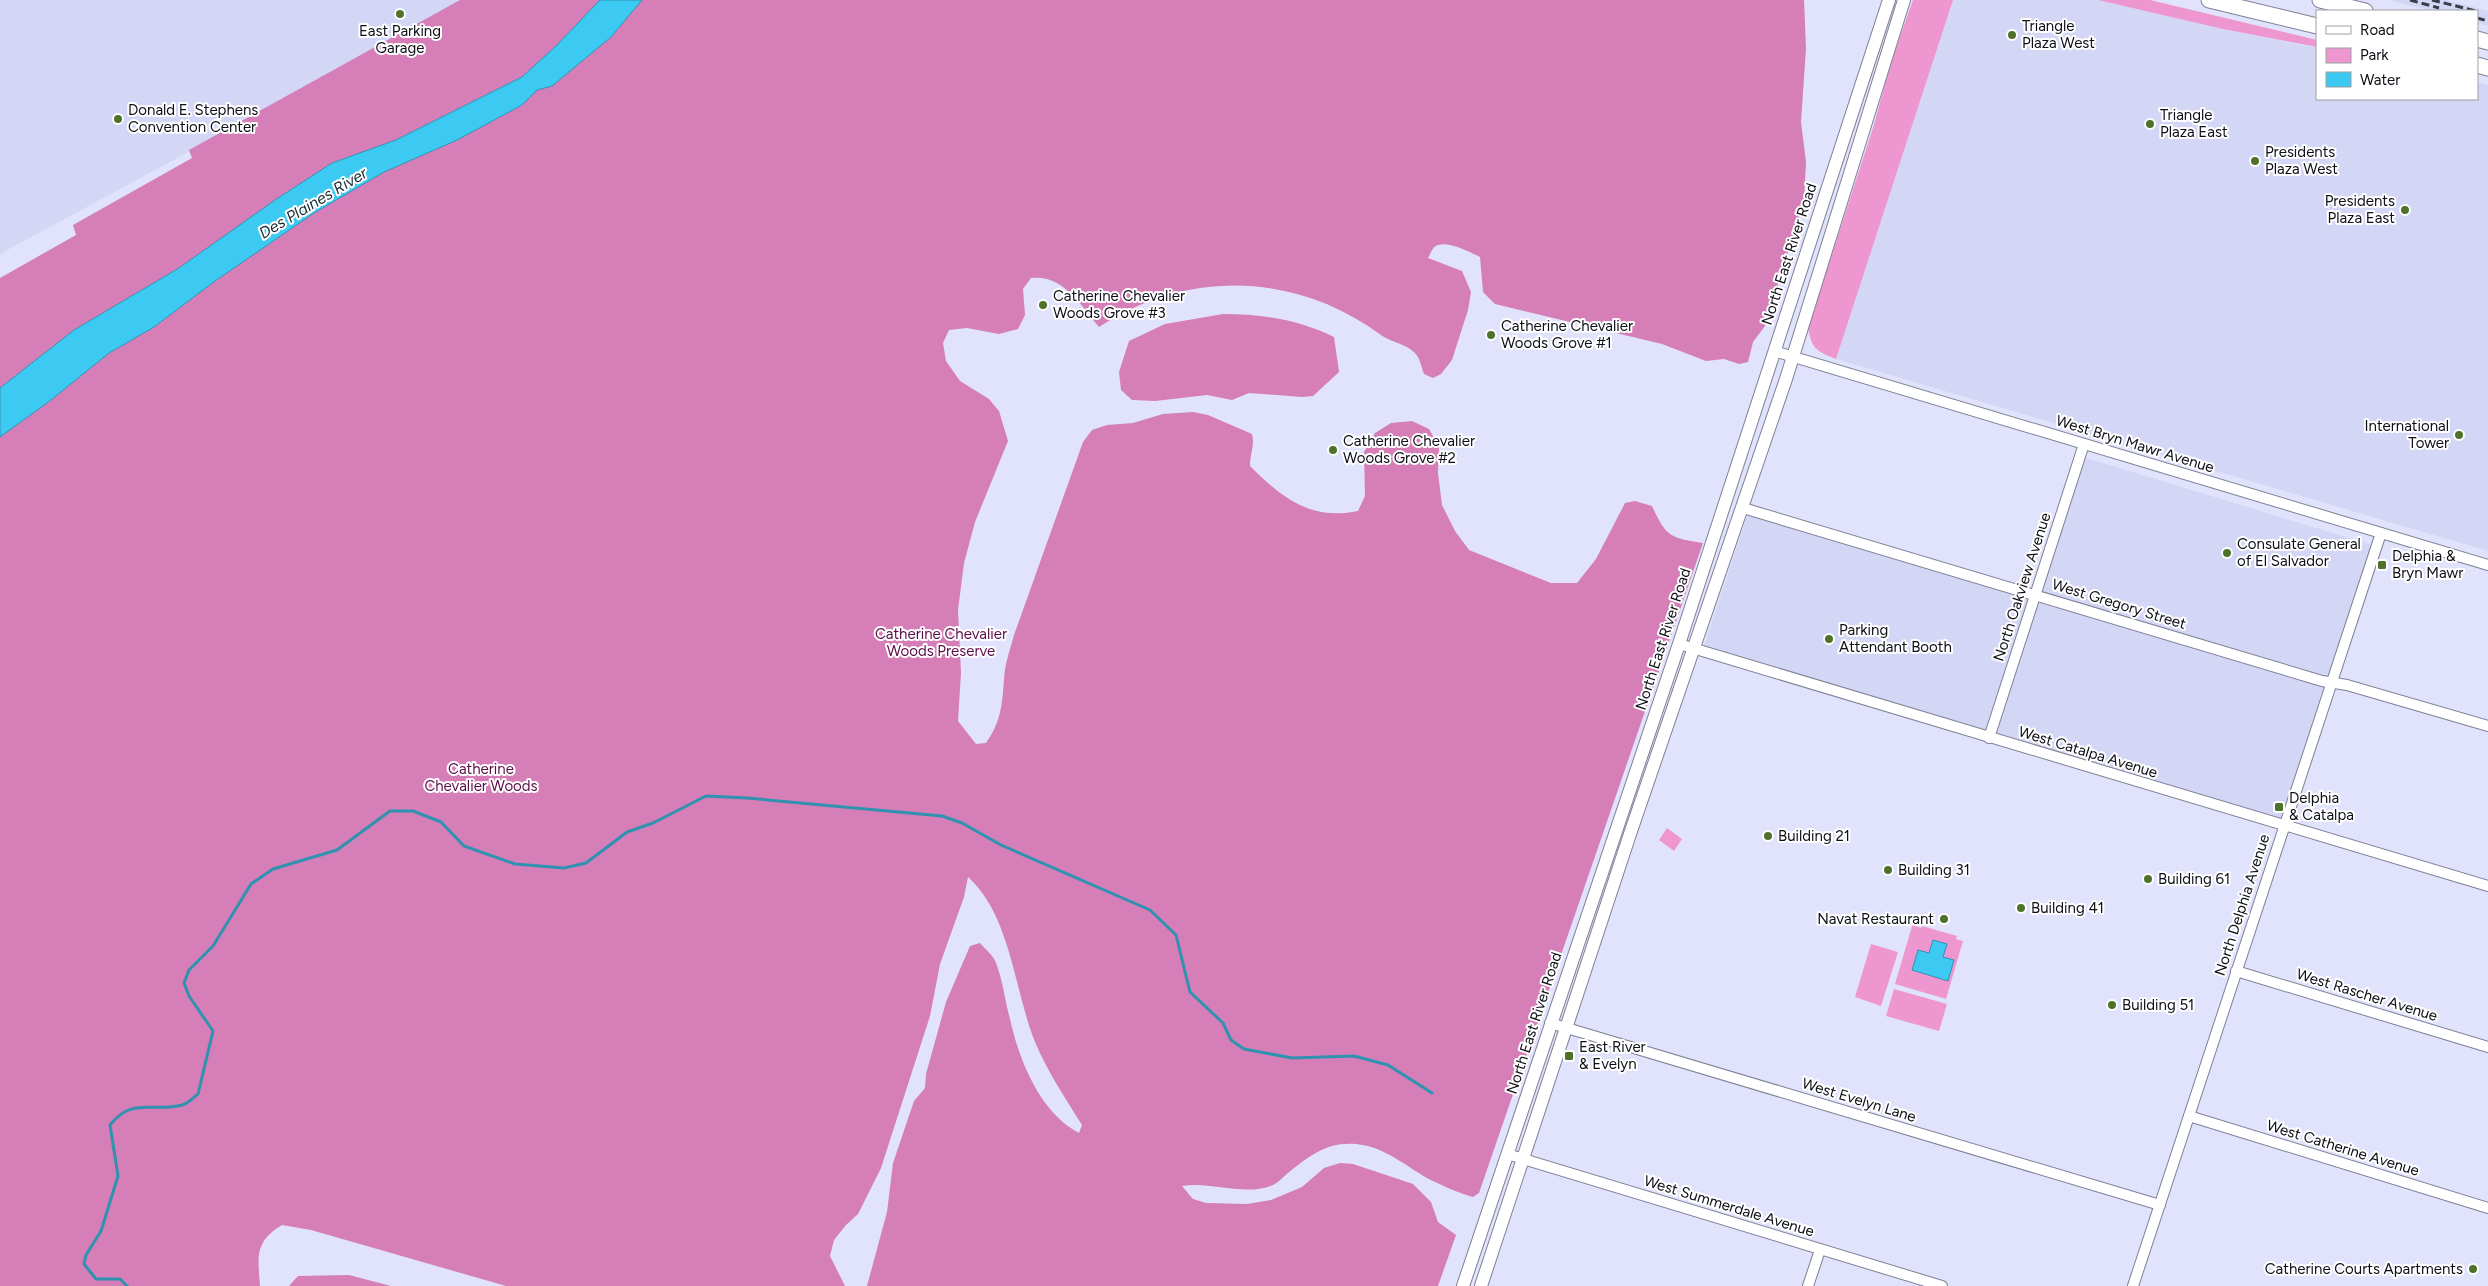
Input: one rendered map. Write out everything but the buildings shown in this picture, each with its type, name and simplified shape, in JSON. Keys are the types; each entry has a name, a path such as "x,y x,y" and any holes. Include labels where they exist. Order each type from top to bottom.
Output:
{"highway":[{"path":"2209,0 2316,26"},
{"path":"2320,0 2361,10"}],"main road":[{"name":"North East River Road","path":"1463,1286 1679,644 1889,0"},
{"path":"1481,1286 1566,1028 1793,357 1904,0"}],"street":[{"name":"West Bryn Mawr Avenue","path":"1774,352 2488,565"},
{"name":"North Oakview Avenue","path":"1989,738 2084,444"},
{"name":"West Gregory Street","path":"1742,508 2331,682 2347,684 2488,726"},
{"name":"North Delphia Avenue","path":"2133,1286 2381,533"},
{"name":"West Catalpa Avenue","path":"1679,644 2488,886"},
{"name":"West Rascher Avenue","path":"2236,971 2488,1047"},
{"name":"West Evelyn Lane","path":"1550,1023 2160,1204"},
{"name":"West Catherine Avenue","path":"2189,1116 2488,1207"},
{"name":"West Summerdale Avenue","path":"1507,1154 1942,1286"},
{"path":"1808,1286 1820,1250"}],"shaded area":[{"name":"Donald E. Stephens Convention Center","path":"0,0 469,0 0,254"},
{"path":"1953,0 2098,0 2223,29 2316,48 2316,100 2478,100 2478,82 2488,85 2488,551 1836,359"},
{"path":"2388,0 2447,0 2488,11 2488,26 2478,23 2478,10 2428,10"},
{"path":"2080,456 2372,545 2285,824 1703,649 1749,510 2036,596"}],"green space":[{"path":"460,0 600,0 557,45 522,77 396,140 332,163 275,200 179,268 74,330 0,388 0,278 76,235 73,225 192,158 189,150"},
{"name":"Catherine Chevalier Woods","path":"642,0 1804,0 1806,48 1801,122 1806,162 1804,202 1765,326 1753,342 1748,362 1739,364 1724,359 1706,361 1662,344 1495,304 1483,292 1480,257 1448,244 1434,247 1428,258 1462,271 1471,292 1468,310 1452,360 1441,374 1433,378 1424,374 1419,359 1412,350 1386,338 1348,314 1314,299 1278,289 1242,286 1205,287 1169,295 1133,308 1099,327 1078,301 1062,286 1042,278 1031,278 1023,289 1025,315 1018,329 999,334 967,328 949,330 943,343 946,361 960,381 989,399 999,411 1008,441 975,522 964,563 958,610 961,673 958,721 976,744 986,743 996,725 1001,707 1005,669 1014,635 1083,442 1092,430 1107,425 1133,423 1163,414 1193,412 1208,415 1252,434 1250,466 1286,497 1312,510 1326,513 1341,513 1358,511 1365,496 1364,452 1375,433 1391,423 1412,421 1429,429 1439,447 1438,473 1442,505 1455,531 1469,550 1551,583 1577,583 1596,559 1625,503 1635,501 1652,506 1661,524 1670,534 1703,543 1479,1193 1473,1197 1456,1191 1427,1178 1381,1151 1372,1147 1352,1144 1331,1146 1313,1154 1275,1184 1262,1188 1251,1190 1204,1185 1182,1186 1193,1199 1206,1203 1247,1204 1271,1200 1302,1187 1324,1168 1340,1163 1353,1164 1413,1184 1431,1202 1438,1222 1456,1235 1438,1286 867,1286 887,1212 893,1163 914,1101 925,1088 926,1074 946,1002 970,946 980,943 995,960 1019,1051 1033,1084 1042,1099 1053,1113 1079,1133 1082,1125 1051,1074 1035,1042 1010,955 994,912 982,893 968,877 964,897 940,964 930,1016 881,1168 858,1214 834,1240 830,1256 845,1286 506,1286 311,1230 282,1225 273,1231 262,1244 259,1258 260,1286 0,1286 0,437 51,400 109,353 154,327 215,281 314,213 384,172 457,140 522,105 537,90 552,86 611,37"},
{"path":"1913,0 1953,0 1836,359 1819,351 1813,345 1808,328 1873,128 1892,59"},
{"path":"2098,0 2150,0 2316,40 2316,47 2223,29"},
{"path":"1223,314 1252,315 1280,319 1308,326 1334,337 1339,372 1313,396 1302,397 1249,393 1232,400 1207,395 1155,401 1132,400 1121,390 1119,372 1129,341 1165,324"},
{"path":"1667,828 1682,839 1674,851 1659,840"},
{"path":"1913,923 1921,928 1922,926 1957,936 1956,939 1963,941 1946,999 1895,984"},
{"path":"1871,944 1898,952 1881,1006 1855,997"},
{"path":"1894,989 1947,1004 1939,1031 1886,1016"},
{"path":"349,1275 391,1286 289,1286 298,1276"}],"water":[{"name":"Des Plaines River","path":"600,0 642,0 611,37 552,86 537,90 522,105 457,140 384,172 314,213 215,281 154,327 109,353 51,400 0,437 0,388 74,330 179,268 275,200 332,163 396,140 522,77 557,45"},
{"path":"1933,940 1947,944 1943,957 1954,960 1948,981 1912,970 1918,950 1929,953"}],"waterway":[{"path":"127,1286 120,1279 96,1279 84,1264 86,1255 101,1231 118,1176 110,1125 119,1116 135,1108 182,1105 198,1094 213,1031 189,996 184,983 189,970 213,946 251,884 273,869 337,850 390,811 413,811 441,822 464,846 515,864 564,868 586,863 627,832 653,823 706,796 942,816 962,823 1001,845 1150,910 1176,935 1190,992 1223,1023 1231,1040 1244,1049 1292,1058 1354,1056 1388,1065 1432,1093"}],"railway":[{"path":"2410,0 2439,8"},
{"path":"2432,0 2472,10"},
{"path":"2478,18 2488,21"}],"place":[{"name":"East Parking Garage","path":"400,14"},
{"name":"Triangle Plaza West","path":"2012,35"},
{"name":"Donald E. Stephens Convention Center","path":"118,119"},
{"name":"Triangle Plaza East","path":"2150,124"},
{"name":"Presidents Plaza West","path":"2255,161"},
{"name":"Presidents Plaza East","path":"2405,210"},
{"name":"Catherine Chevalier Woods Grove #3","path":"1043,305"},
{"name":"Catherine Chevalier Woods Grove #1","path":"1491,335"},
{"name":"International Tower","path":"2459,435"},
{"name":"Catherine Chevalier Woods Grove #2","path":"1333,450"},
{"name":"Consulate General of El Salvador","path":"2227,553"},
{"name":"Delphia & Bryn Mawr","path":"2382,565"},
{"name":"Parking Attendant Booth","path":"1829,639"},
{"name":"Delphia & Catalpa","path":"2279,807"},
{"name":"Building 21","path":"1768,836"},
{"name":"Building 31","path":"1888,870"},
{"name":"Building 61","path":"2148,879"},
{"name":"Building 41","path":"2021,908"},
{"name":"Navat Restaurant","path":"1944,919"},
{"name":"Building 51","path":"2112,1005"},
{"name":"East River & Evelyn","path":"1569,1056"},
{"name":"Catherine Courts Apartments","path":"2473,1269"}],"park label":[{"name":"Catherine Chevalier Woods Preserve","path":"941,642"}]}
